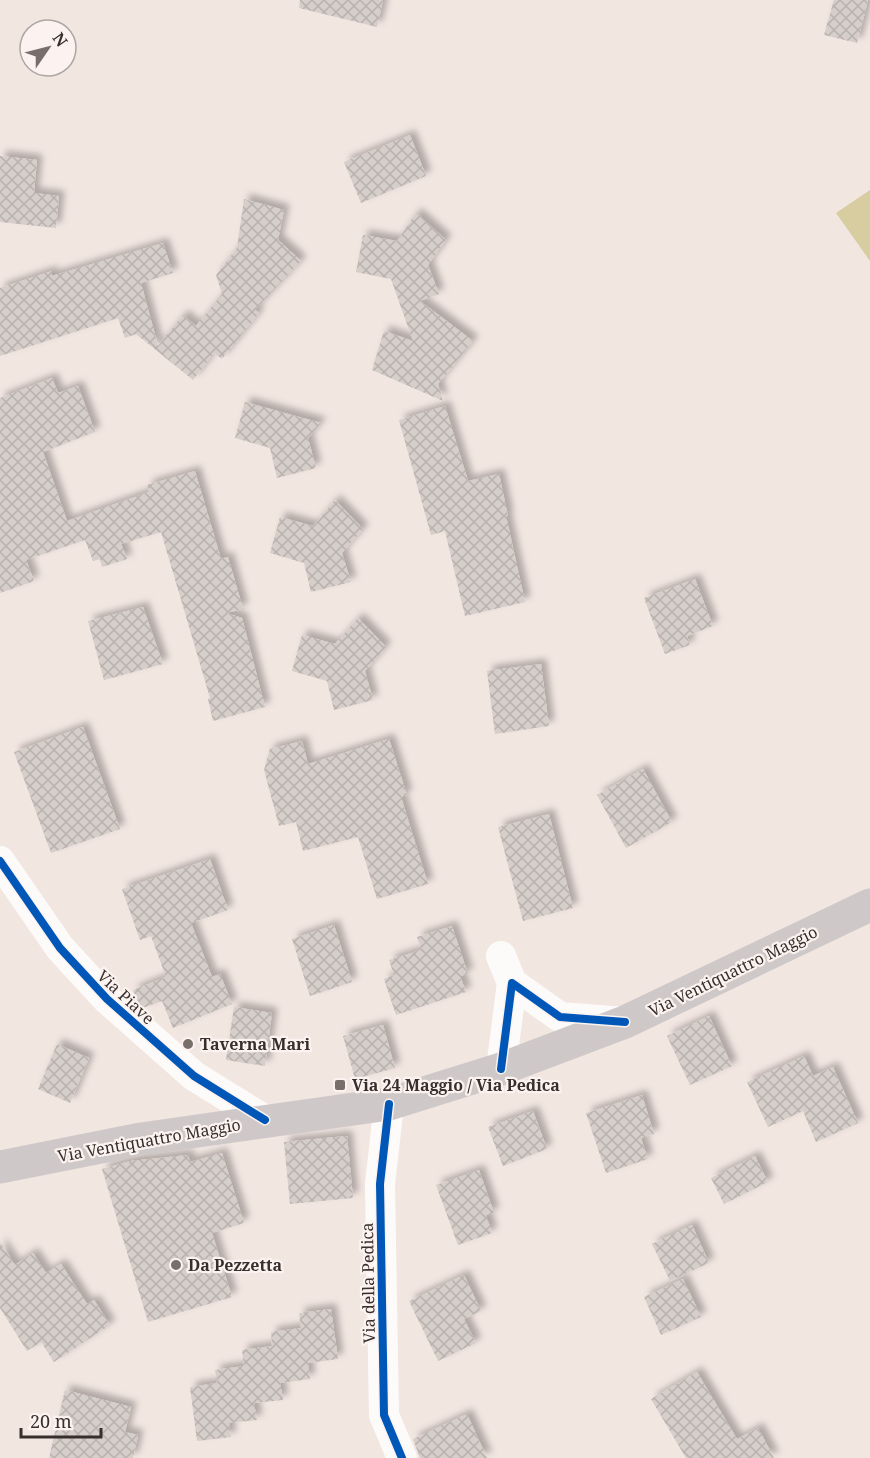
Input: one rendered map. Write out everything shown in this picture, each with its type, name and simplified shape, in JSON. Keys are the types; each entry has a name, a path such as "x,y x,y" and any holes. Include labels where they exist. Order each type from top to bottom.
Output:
{"main road":[{"name":"Via Ventiquattro Maggio","path":"0,1167 141,1139 389,1104 501,1069 625,1023 870,905"}],"street":[{"name":"Via Piave","path":"0,861 60,948 107,999 194,1076 265,1120"},
{"path":"501,956 512,983 501,1069"},
{"path":"512,983 560,1017 625,1023"},
{"name":"Via della Pedica","path":"389,1104 381,1184 384,1415 402,1458"}],"shaded area":[{"path":"870,190 870,261 836,213"}],"building":[{"path":"300,0 383,0 377,27 299,8"},
{"path":"834,0 868,0 857,43 824,35"},
{"path":"410,135 426,176 361,203 344,162"},
{"path":"0,156 37,160 34,193 59,196 56,228 0,222"},
{"path":"244,199 284,210 278,240 301,261 255,310 259,313 222,359 214,353 193,380 136,334 125,338 118,318 0,356 0,288 52,271 52,276 163,243 173,273 141,283 158,346 183,315 196,326 222,294 216,275 237,248"},
{"path":"416,213 446,240 428,265 439,294 420,301 473,341 438,384 443,401 372,370 384,331 413,341 391,279 356,272 363,235 397,241"},
{"path":"52,378 58,393 78,386 95,432 43,452 67,521 149,492 147,485 195,471 221,559 228,557 243,609 226,613 242,618 265,707 213,721 208,699 210,698 161,532 121,544 127,559 102,567 100,559 93,561 85,540 26,560 34,581 0,593 0,398"},
{"path":"245,402 321,423 308,438 316,468 277,478 270,448 235,438"},
{"path":"445,406 468,481 499,474 525,602 465,616 445,531 431,535 399,420"},
{"path":"335,500 363,529 342,553 351,582 311,592 304,563 270,553 280,517 313,526"},
{"path":"695,579 713,626 687,636 690,645 665,654 644,598"},
{"path":"143,607 163,664 104,680 88,621"},
{"path":"358,618 386,647 365,671 373,700 334,710 327,681 292,671 302,635 335,644"},
{"path":"541,664 549,726 495,734 487,671"},
{"path":"83,727 120,829 51,853 14,752"},
{"path":"389,739 407,795 401,797 428,884 377,899 358,837 303,851 296,822 279,826 264,770 270,749 302,741 308,764"},
{"path":"643,769 672,822 626,848 597,795"},
{"path":"549,814 573,908 523,921 498,827"},
{"path":"210,859 228,910 191,923 212,977 220,974 232,1004 173,1028 162,1001 143,1008 133,990 166,977 151,936 140,940 122,889"},
{"path":"334,925 352,982 310,996 292,939"},
{"path":"452,926 468,974 460,976 466,992 396,1015 384,979 394,975 389,960 421,950 417,937"},
{"path":"234,1007 272,1013 265,1066 226,1060"},
{"path":"709,1016 732,1066 690,1085 667,1036"},
{"path":"383,1025 395,1068 355,1079 343,1036"},
{"path":"57,1044 89,1058 70,1103 38,1089"},
{"path":"804,1056 813,1076 833,1067 858,1123 816,1142 803,1111 768,1127 747,1082"},
{"path":"642,1095 654,1134 641,1138 648,1159 606,1173 586,1113"},
{"path":"533,1111 547,1149 503,1166 488,1127"},
{"path":"347,1136 353,1198 290,1204 284,1142"},
{"path":"222,1153 244,1223 212,1233 232,1297 148,1322 102,1169 131,1161 188,1155 190,1162"},
{"path":"755,1156 768,1182 724,1204 711,1178"},
{"path":"479,1170 494,1213 486,1215 492,1233 458,1245 436,1185"},
{"path":"692,1225 709,1263 670,1281 652,1244"},
{"path":"0,1242 15,1265 33,1253 46,1273 61,1264 87,1304 94,1300 110,1325 54,1362 41,1342 27,1351 0,1308"},
{"path":"464,1275 481,1311 464,1319 476,1343 438,1361 409,1301"},
{"path":"683,1279 701,1317 661,1335 644,1297"},
{"path":"331,1309 338,1359 308,1363 310,1379 280,1383 283,1400 254,1403 257,1420 229,1423 231,1437 197,1441 190,1387 217,1383 215,1370 244,1366 242,1350 272,1346 271,1332 301,1328 299,1313"},
{"path":"697,1372 737,1439 758,1428 774,1458 686,1458 651,1399"},
{"path":"65,1390 131,1407 125,1432 138,1435 133,1458 49,1458"},
{"path":"467,1414 487,1458 420,1458 413,1439"}],"cycle path":[{"path":"0,861 60,948 107,999 194,1076 265,1120"},
{"path":"501,1069 512,983 560,1017 625,1022"},
{"path":"389,1104 380,1184 384,1415 402,1458"}],"place":[{"name":"Taverna Mari","path":"188,1044"},
{"name":"Via 24 Maggio / Via Pedica","path":"340,1085"},
{"name":"Da Pezzetta","path":"176,1265"}]}
